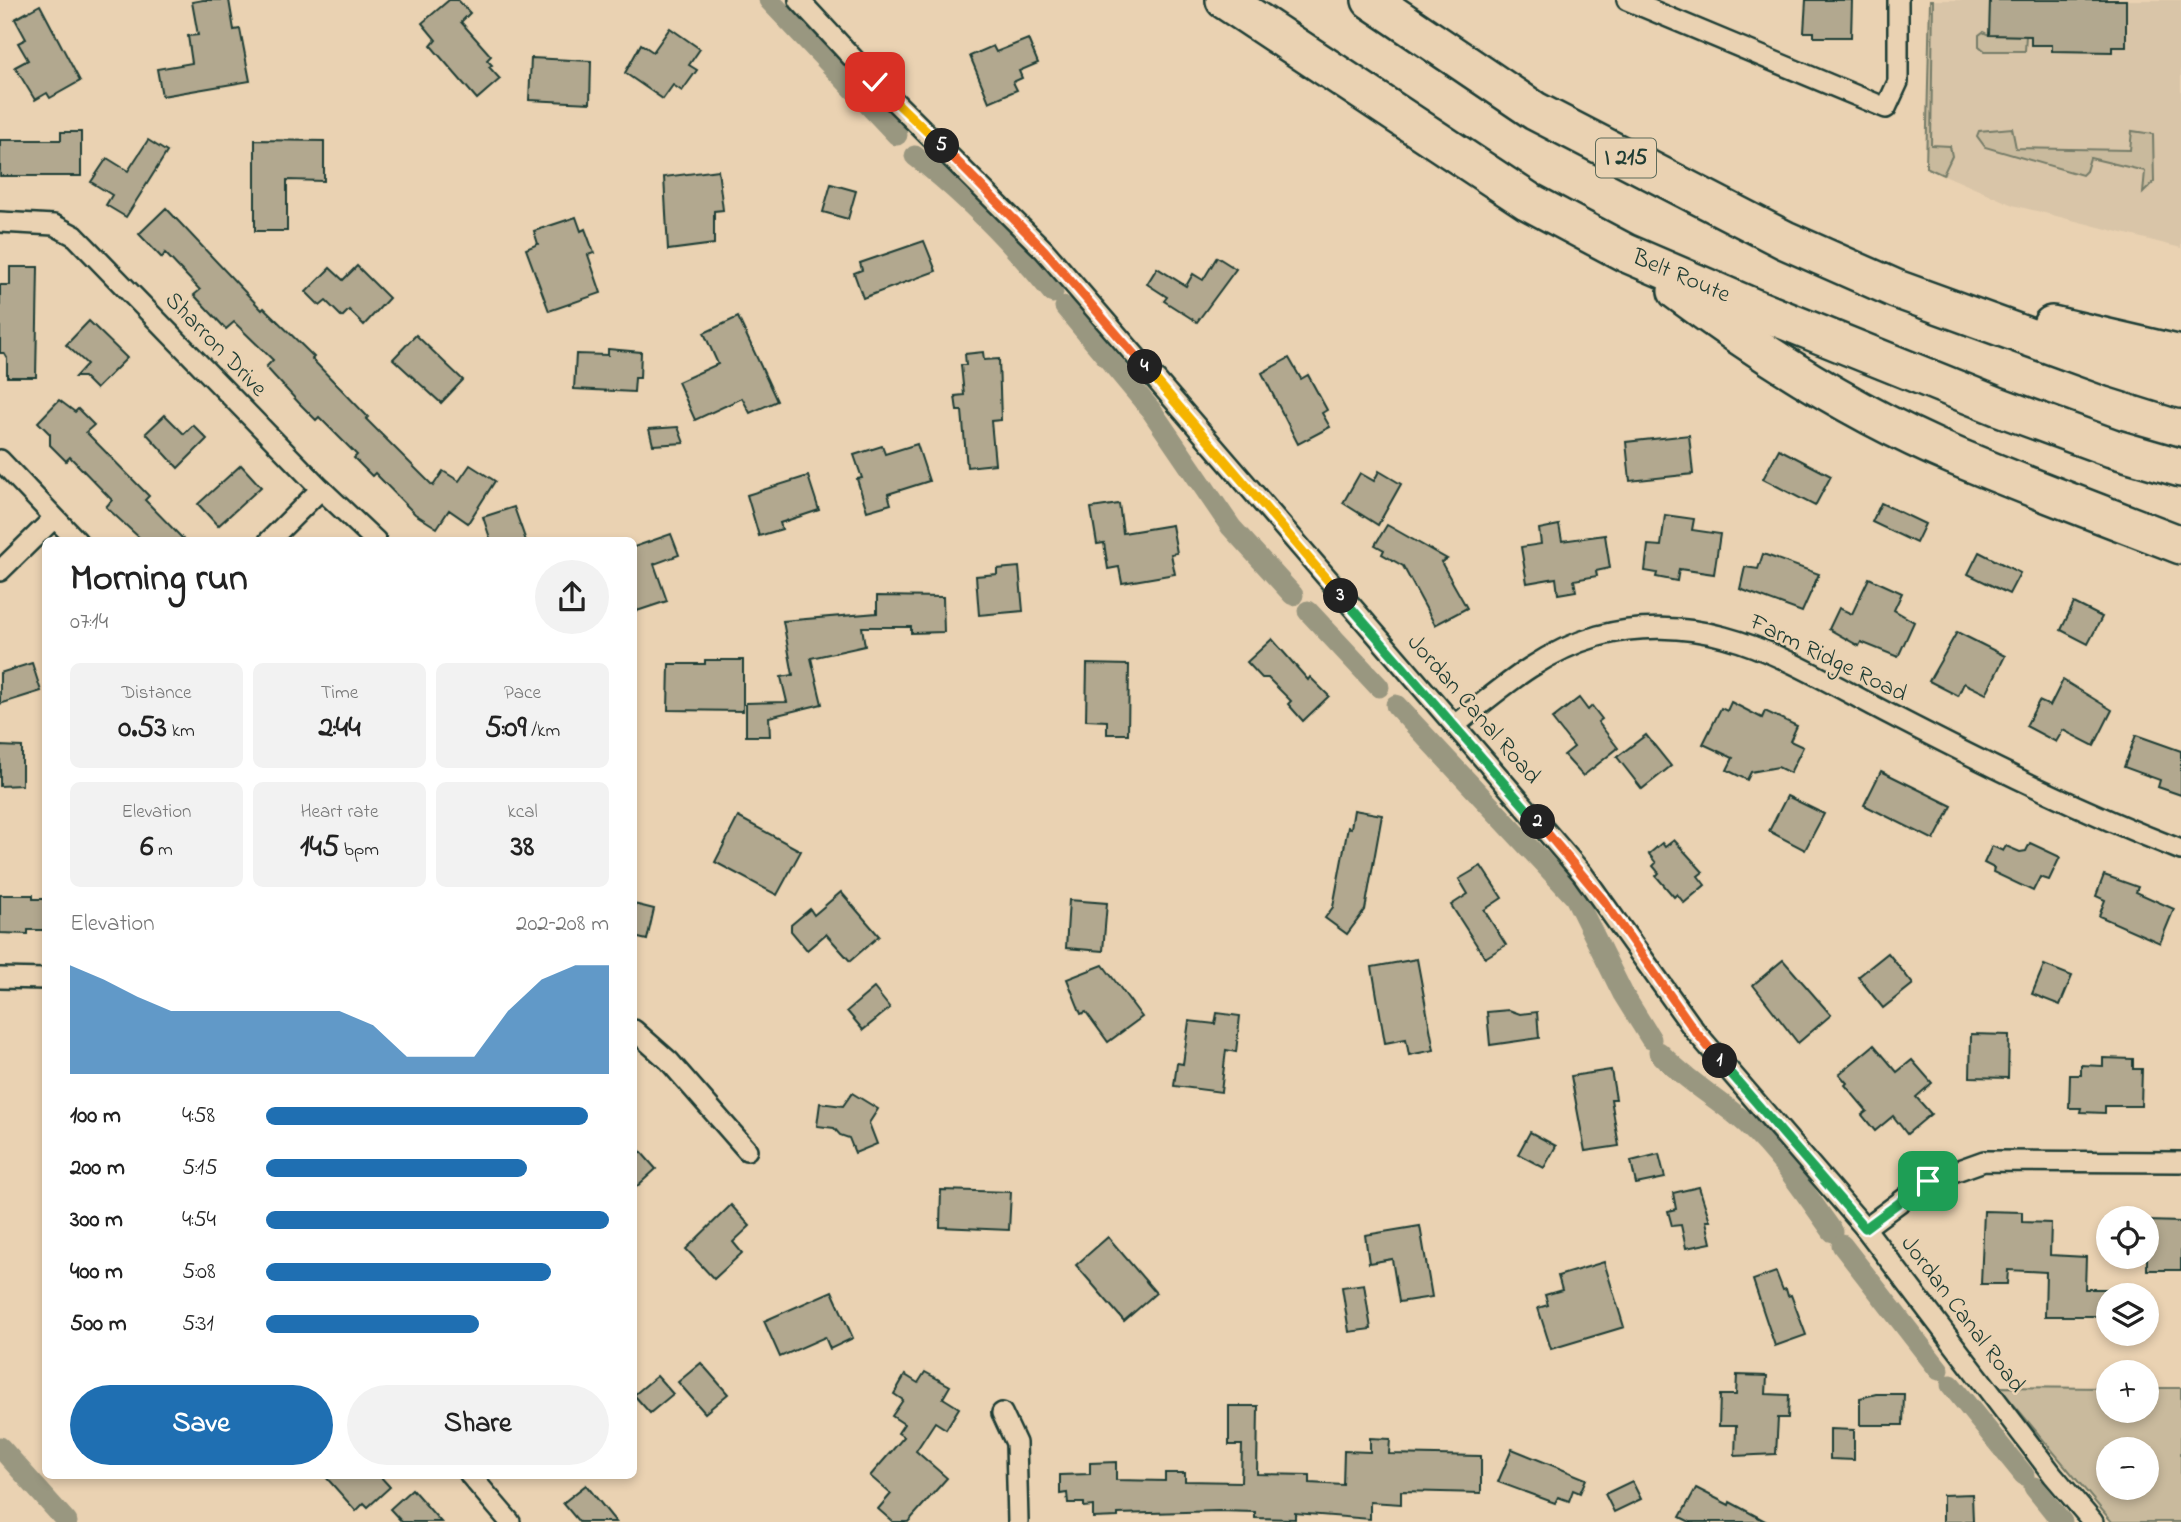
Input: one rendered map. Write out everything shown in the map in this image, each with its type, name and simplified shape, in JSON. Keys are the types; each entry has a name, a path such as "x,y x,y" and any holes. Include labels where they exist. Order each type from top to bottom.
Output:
{"highway":[{"name":"Belt Route","path":"1225,0 1528,201 1626,253 1997,406 2112,447 2181,468"},
{"name":"I 215","path":"1371,0 1535,111 1785,240 1896,289 2114,369 2181,389"},
{"path":"1626,253 1748,344 1857,408 1955,457 2181,545"},
{"path":"1896,289 2181,355"}],"street":[{"name":"Jordan Canal Road","path":"799,0 875,82 1044,250 1455,725 1604,901 1695,1031 1865,1228 2053,1475 2093,1522"},
{"path":"1627,0 1886,108 1898,82 1898,0"},
{"name":"Sharron Drive","path":"0,222 54,225 75,236 321,489 372,537"},
{"path":"0,460 73,537"},
{"path":"273,537 321,489"},
{"path":"0,571 54,519"},
{"name":"Farm Ridge Road","path":"1455,725 1522,671 1574,644 1629,631 1660,628 1702,632 1748,644 1773,655 2018,781 2181,850"},
{"path":"0,978 42,979"},
{"path":"637,1033 669,1061 747,1150"},
{"path":"1865,1228 1928,1181 1984,1161 2181,1161"},
{"path":"1002,1413 1016,1443 1018,1522"},
{"path":"473,1479 510,1522"}],"shaded area":[{"path":"1930,0 2181,0 2181,248 2013,205 1926,167"},
{"path":"1930,0 1933,0 1931,145 1950,146 1952,156 1943,175 1926,167"},
{"path":"1983,32 1989,35 2026,35 2025,51 1985,51 1979,46 1979,35"},
{"path":"2012,128 2016,148 2130,150 2132,131 2153,134 2154,182 2143,193 2145,171 2090,158 2082,175 1985,147 1977,136 1979,131"},
{"path":"1999,1387 2096,1388 2096,1423 2159,1423 2159,1388 2181,1388 2181,1522 2112,1522"}],"building":[{"path":"229,0 234,30 240,29 250,81 162,96 157,69 192,63 188,36 198,35 192,2"},
{"path":"449,0 458,0 470,13 461,22 491,56 487,60 492,65 489,67 500,79 477,99 431,46 436,40 422,23"},
{"path":"1806,0 1852,0 1851,37 1814,37 1814,32 1804,32"},
{"path":"1990,0 2126,0 2126,47 2112,47 2112,52 2052,51 2052,45 2031,45 2031,36 1989,35"},
{"path":"40,5 80,81 50,98 47,93 35,100 15,67 28,60 18,43 26,39 15,19"},
{"path":"670,28 700,49 689,65 697,70 682,91 673,85 663,99 625,73 641,44 653,52"},
{"path":"1028,39 1038,63 1019,71 1022,78 1013,82 1017,90 989,102 970,56 993,46 996,52"},
{"path":"531,58 591,61 590,103 529,100"},
{"path":"61,132 81,132 81,176 0,176 0,140 61,140"},
{"path":"148,140 167,152 126,217 106,205 112,195 91,182 107,158 128,171"},
{"path":"255,140 324,141 324,181 287,180 287,231 255,231"},
{"path":"718,170 723,210 714,211 714,244 668,250 664,177"},
{"path":"831,184 856,191 848,219 823,212"},
{"path":"166,208 262,310 264,308 314,357 312,359 368,417 366,419 433,486 443,471 459,481 470,465 495,481 468,523 449,510 437,528 415,514 375,473 372,476 354,458 357,455 319,417 316,420 299,403 266,367 273,360 234,322 226,329 194,295 200,290 165,253 162,258 139,234"},
{"path":"576,217 581,231 585,229 594,253 588,255 601,293 549,311 526,249 538,244 534,231"},
{"path":"924,241 936,271 863,298 854,273 862,270 860,263"},
{"path":"1217,257 1236,269 1197,322 1164,301 1167,297 1147,284 1157,268 1186,286 1193,274 1203,280"},
{"path":"357,266 389,298 364,325 349,310 342,317 326,301 320,306 306,292 330,268 343,280"},
{"path":"10,267 38,267 36,377 7,377 7,358 4,353 0,353 0,285 10,285"},
{"path":"738,317 777,401 750,413 742,398 695,420 678,382 718,364 704,333"},
{"path":"89,321 127,358 96,389 84,377 75,377 87,364 66,345"},
{"path":"416,335 463,380 441,403 393,359"},
{"path":"608,349 641,352 640,378 635,378 634,392 574,389 576,354 608,355"},
{"path":"983,352 984,360 999,359 1001,420 991,421 995,464 967,467 962,411 957,411 955,396 964,395 961,365 966,365 965,354"},
{"path":"1289,358 1301,379 1308,375 1327,410 1322,413 1330,427 1298,444 1262,373"},
{"path":"59,400 75,412 78,409 94,425 86,432 149,496 145,500 181,537 139,537 106,507 112,500 70,457 66,461 50,445 50,434 38,422"},
{"path":"165,415 184,434 193,425 207,439 178,468 146,433"},
{"path":"678,427 684,443 653,445 649,429"},
{"path":"1689,435 1693,474 1630,481 1626,442"},
{"path":"917,444 929,481 888,494 891,504 867,511 857,479 862,478 854,455 882,446 885,454"},
{"path":"1779,449 1831,476 1815,506 1763,479"},
{"path":"241,465 261,487 218,526 198,504"},
{"path":"1379,471 1401,484 1378,525 1343,503 1360,473 1374,481"},
{"path":"808,476 819,510 780,523 782,529 759,536 747,495"},
{"path":"1881,503 1925,524 1916,543 1872,522"},
{"path":"1119,504 1123,533 1172,525 1177,553 1171,554 1175,574 1122,583 1119,567 1108,569 1104,543 1097,544 1091,508"},
{"path":"514,507 525,537 490,537 483,517"},
{"path":"1665,515 1694,519 1692,530 1720,534 1714,574 1679,569 1677,581 1656,577 1657,573 1645,571 1648,545 1661,546"},
{"path":"1387,525 1447,559 1441,562 1467,608 1435,625 1403,566 1382,554 1384,550 1375,545"},
{"path":"1559,525 1562,541 1605,535 1610,568 1596,571 1597,576 1574,580 1576,591 1558,594 1556,578 1527,583 1521,547 1541,544 1539,529"},
{"path":"671,534 679,555 654,564 667,601 637,611 637,546"},
{"path":"1979,552 2020,573 2009,594 1968,574"},
{"path":"1763,554 1819,574 1802,612 1740,589 1745,567 1758,569"},
{"path":"1019,567 1023,611 979,615 976,576 997,574 997,569"},
{"path":"1869,578 1902,593 1894,610 1914,622 1898,657 1861,642 1859,646 1829,629 1839,608 1852,614"},
{"path":"877,596 943,597 944,632 911,633 911,627 862,627 865,646 811,658 822,704 769,717 770,736 746,736 746,703 787,702 781,677 793,675 783,621 877,613"},
{"path":"2074,603 2102,617 2088,644 2061,630"},
{"path":"1957,632 2005,656 1986,694 1964,683 1958,696 1929,681"},
{"path":"1272,639 1308,680 1310,677 1329,696 1303,721 1288,704 1291,701 1247,662"},
{"path":"705,660 743,660 743,711 668,710 669,664 705,664"},
{"path":"32,663 41,691 0,704 0,673"},
{"path":"1087,664 1129,665 1128,734 1107,734 1107,721 1086,720"},
{"path":"2063,680 2112,710 2094,746 2063,730 2056,742 2026,726 2039,701 2050,706"},
{"path":"1579,698 1588,710 1592,706 1602,719 1598,722 1618,748 1583,776 1564,755 1574,747 1552,719"},
{"path":"1731,702 1762,718 1765,711 1797,726 1790,741 1803,747 1790,773 1778,767 1751,772 1747,780 1727,770 1733,758 1703,744 1721,708 1727,711"},
{"path":"1646,735 1671,766 1642,789 1617,757"},
{"path":"2136,735 2181,751 2181,795 2158,787 2160,780 2124,767"},
{"path":"0,746 22,747 22,785 0,786"},
{"path":"1881,771 1952,806 1934,840 1864,805"},
{"path":"1787,796 1824,814 1805,850 1769,831"},
{"path":"1354,810 1382,815 1365,910 1347,934 1325,918 1333,907 1348,827 1351,828"},
{"path":"738,817 801,851 777,895 715,862"},
{"path":"1674,840 1703,872 1698,876 1705,885 1684,903 1677,894 1674,897 1656,876 1659,873 1653,866 1656,863 1649,854 1662,843 1665,847"},
{"path":"2030,843 2060,857 2049,880 2040,877 2033,891 1993,872 1994,868 1984,863 1992,846 2003,851 2006,846 2020,852 2026,851"},
{"path":"1481,866 1502,898 1484,910 1506,945 1485,958 1451,905 1468,894 1459,879"},
{"path":"2104,875 2138,887 2136,892 2174,909 2160,943 2099,916 2105,900 2096,896"},
{"path":"841,892 879,936 850,961 826,934 807,950 791,931 791,925 810,909 814,915"},
{"path":"0,895 33,895 33,899 42,899 42,930 28,930 28,934 0,933"},
{"path":"1069,900 1107,903 1103,951 1066,948"},
{"path":"637,905 654,909 647,940 637,938"},
{"path":"1888,953 1913,984 1883,1008 1858,977"},
{"path":"1417,959 1434,1050 1409,1055 1406,1039 1385,1043 1372,967"},
{"path":"1783,960 1831,1015 1798,1043 1753,985"},
{"path":"1103,965 1142,1017 1108,1042 1086,1012 1081,1014 1067,979"},
{"path":"2044,965 2072,976 2060,1005 2032,994"},
{"path":"874,988 890,1008 863,1030 847,1011"},
{"path":"1509,1010 1520,1014 1537,1012 1539,1038 1490,1045 1487,1012"},
{"path":"1217,1013 1240,1016 1236,1052 1226,1050 1221,1092 1174,1086 1177,1063 1183,1064 1189,1021 1215,1024"},
{"path":"1971,1034 2009,1035 2008,1078 1970,1077"},
{"path":"1874,1045 1897,1072 1912,1060 1932,1083 1916,1097 1931,1114 1907,1134 1893,1116 1875,1131 1862,1115 1867,1111 1839,1074"},
{"path":"2103,1058 2133,1059 2133,1069 2142,1069 2141,1106 2105,1106 2105,1113 2080,1112 2081,1108 2069,1108 2070,1075 2081,1075 2081,1065 2103,1066"},
{"path":"1611,1070 1616,1099 1611,1099 1619,1146 1585,1151 1571,1076"},
{"path":"852,1093 878,1109 869,1123 877,1144 855,1153 849,1138 840,1135 834,1128 817,1126 820,1103 843,1106"},
{"path":"1530,1132 1556,1146 1544,1168 1518,1154"},
{"path":"637,1147 656,1169 637,1186"},
{"path":"1659,1154 1665,1178 1636,1184 1631,1161"},
{"path":"1699,1187 1710,1221 1706,1221 1711,1243 1686,1248 1681,1225 1672,1226 1668,1211 1676,1209 1673,1193"},
{"path":"941,1190 1011,1192 1009,1230 940,1227"},
{"path":"731,1205 750,1226 733,1242 742,1253 714,1279 686,1249"},
{"path":"1984,1211 2022,1212 2022,1222 2051,1223 2050,1255 2086,1257 2085,1289 2096,1289 2096,1316 2045,1316 2046,1272 2008,1270 2007,1284 1981,1284"},
{"path":"2159,1221 2181,1222 2181,1270 2147,1270 2159,1269"},
{"path":"1420,1226 1432,1297 1399,1302 1392,1259 1369,1263 1365,1235"},
{"path":"1108,1237 1156,1293 1124,1321 1076,1265"},
{"path":"1604,1262 1624,1327 1551,1349 1538,1308 1548,1305 1545,1295 1562,1290 1558,1276"},
{"path":"1776,1272 1783,1290 1786,1289 1788,1296 1791,1295 1806,1335 1775,1346 1753,1280"},
{"path":"1364,1284 1371,1329 1349,1332 1342,1287"},
{"path":"832,1291 853,1338 830,1349 825,1337 780,1357 764,1321"},
{"path":"701,1363 728,1394 705,1413 678,1382"},
{"path":"925,1372 950,1386 943,1398 959,1408 946,1429 935,1422 916,1451 947,1478 908,1522 893,1522 878,1509 891,1494 870,1476 904,1437 898,1433 904,1424 892,1416 903,1400 894,1394 905,1375 918,1383"},
{"path":"1737,1375 1767,1376 1766,1394 1789,1395 1788,1418 1778,1418 1776,1454 1735,1456 1736,1426 1719,1426 1720,1395 1736,1395"},
{"path":"657,1376 673,1394 650,1413 637,1398 637,1393"},
{"path":"1876,1394 1904,1394 1903,1425 1860,1425 1860,1398"},
{"path":"1229,1406 1258,1406 1257,1474 1310,1475 1310,1483 1343,1485 1344,1451 1370,1452 1370,1438 1390,1439 1389,1454 1481,1456 1481,1493 1401,1491 1401,1504 1370,1502 1370,1519 1295,1513 1295,1519 1255,1518 1255,1512 1218,1511 1118,1514 1118,1517 1093,1518 1093,1506 1068,1503 1067,1493 1060,1494 1060,1475 1090,1474 1090,1463 1116,1462 1116,1480 1165,1481 1165,1473 1185,1473 1185,1481 1241,1482 1242,1445 1229,1445"},
{"path":"1830,1429 1854,1430 1854,1460 1830,1459"},
{"path":"1512,1449 1586,1479 1580,1493 1573,1490 1569,1501 1558,1497 1555,1503 1498,1482"},
{"path":"328,1479 383,1479 390,1487 368,1507 364,1503 356,1511"},
{"path":"1632,1481 1641,1499 1614,1512 1605,1494"},
{"path":"586,1485 616,1522 579,1522 563,1503"},
{"path":"1696,1488 1767,1522 1690,1522 1680,1517"},
{"path":"412,1489 441,1522 402,1522 390,1509"},
{"path":"1972,1494 1973,1522 1943,1522 1943,1495"}],"waterway":[{"path":"769,0 897,135"},
{"path":"915,156 988,220 1053,293"},
{"path":"1065,307 1151,410 1231,527 1293,595"},
{"path":"1308,611 1379,687"},
{"path":"1396,705 1575,897 1623,994 1651,1039"},
{"path":"1659,1052 1760,1137 1833,1232"},
{"path":"1842,1245 1939,1370"},
{"path":"1951,1385 2024,1475"},
{"path":"0,1447 67,1522"},
{"path":"2034,1487 2062,1522"}],"route":[{"path":"875,82 1012,215 1044,250 1455,725 1604,901 1695,1031 1865,1228 1928,1181"}]}
